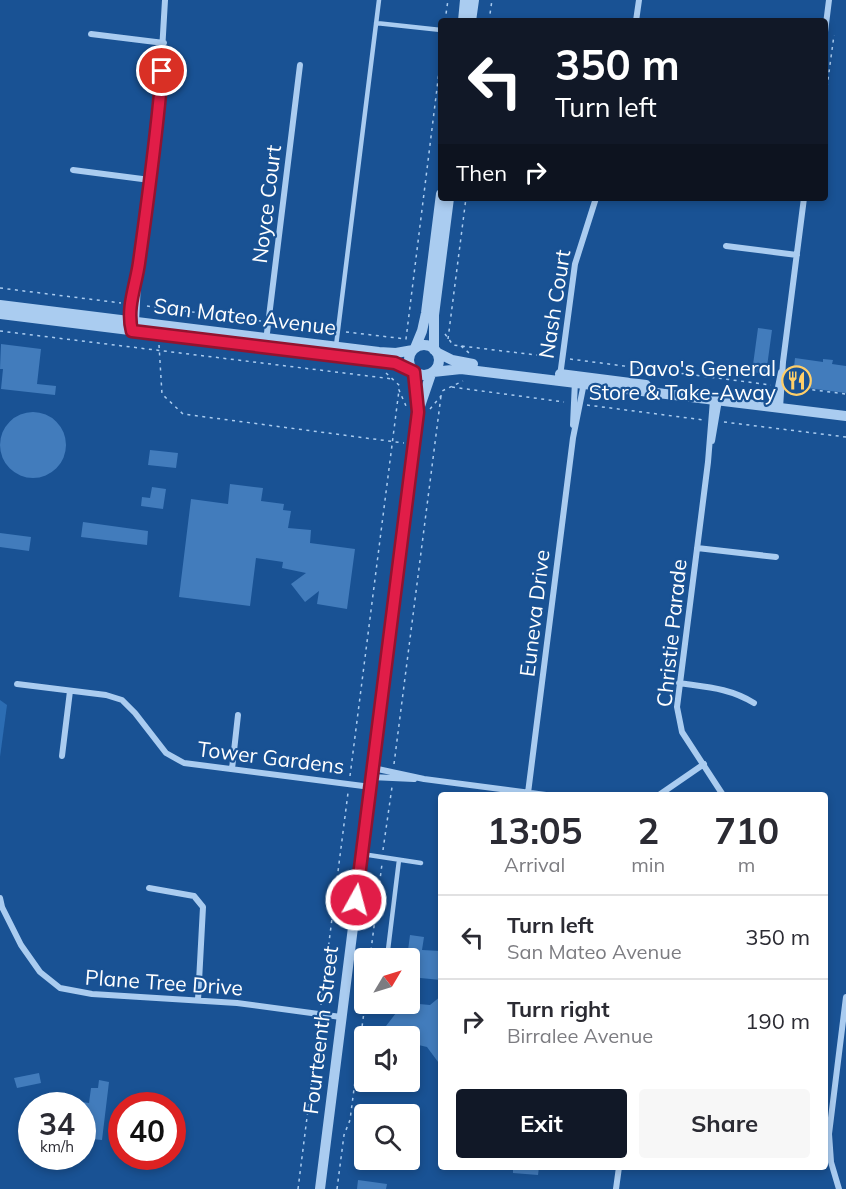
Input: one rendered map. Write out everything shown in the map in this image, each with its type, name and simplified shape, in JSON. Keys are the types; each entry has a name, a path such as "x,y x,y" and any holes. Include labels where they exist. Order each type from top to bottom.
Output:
{"street":[{"path":"133,324 164,43 165,0"},
{"path":"463,18 465,0"},
{"path":"471,18 474,0"},
{"path":"636,18 639,0"},
{"path":"827,18 829,0"},
{"path":"92,34 164,43"},
{"name":"Noyce Court","path":"265,343 300,65"},
{"path":"73,170 150,180"},
{"path":"440,201 426,313 422,331 409,357 413,371 422,376 461,369 649,386 673,393 846,416"},
{"path":"432,373 438,365 435,351 434,315 448,201"},
{"name":"Nash Court","path":"559,378 574,264 595,201"},
{"path":"777,407 804,201"},
{"path":"726,246 796,255"},
{"name":"San Mateo Avenue","path":"0,305 335,352 395,363 413,371"},
{"name":"San Mateo Avenue","path":"0,314 133,324 159,334 265,343"},
{"path":"414,349 423,345 462,362 559,378"},
{"name":"San Mateo Avenue","path":"335,352 396,353 414,349"},
{"name":"Fourteenth Street","path":"413,371 418,412"},
{"name":"Fourteenth Street","path":"320,1189 418,412 432,373"},
{"name":"Euneva Drive","path":"573,438 573,403 580,380"},
{"name":"Euneva Drive","path":"528,792 573,438 581,404 580,380"},
{"name":"Christie Parade","path":"716,399 677,706 679,723 685,737 721,792"},
{"path":"697,548 776,557"},
{"path":"679,683 725,689 754,703"},
{"name":"Tower Gardens","path":"16,684 106,695 122,700 166,753 178,761 349,784 372,777"},
{"path":"62,756 70,691"},
{"path":"232,769 238,715"},
{"path":"664,792 704,764"},
{"path":"372,777 393,771 424,779 521,792"},
{"path":"372,777 424,779"},
{"path":"149,888 194,896 203,907 198,1000"},
{"name":"Plane Tree Drive","path":"0,897 4,913 21,945 40,972 60,988 92,994 198,1000 341,1017"},
{"path":"839,1189 831,1162 828,1118 843,1045 846,997"},
{"path":"616,1189 619,1170"}],"lane":[{"path":"335,352 379,0"},
{"path":"376,23 438,30"},
{"path":"361,854 421,863"},
{"path":"388,948 399,860"}],"path":[{"path":"445,18 448,0"},
{"path":"489,18 492,0"},
{"path":"828,79 834,34"},
{"path":"399,338 406,339 438,80"},
{"path":"448,339 466,201"},
{"path":"0,288 267,322"},
{"path":"0,330 393,379 400,386 298,1189"},
{"path":"159,334 162,394 183,414 414,444"},
{"path":"445,335 453,345 846,394"},
{"path":"393,771 442,391 452,387 573,403"},
{"path":"581,404 846,437"},
{"path":"371,948 393,779"},
{"path":"337,1189 344,1135 350,1120 363,1014"}],"shaded area":[{"path":"0,700 7,705 0,757"}],"building":[{"path":"758,328 772,330 766,374 752,372"},
{"path":"1,344 41,349 37,384 56,386 55,395 1,389 3,369 0,369"},
{"path":"795,358 823,362 823,359 833,360 832,364 846,366 846,393 792,386"},
{"path":"33,412 46,415 56,422 63,432 66,445 63,458 56,468 46,475 33,478 20,475 10,468 3,458 0,445 3,432 10,422 20,415"},
{"path":"150,450 178,453 176,468 148,465"},
{"path":"230,484 263,488 261,501 284,504 283,510 291,511 288,528 311,530 310,543 355,549 347,609 317,604 319,591 305,602 291,584 306,573 282,568 283,562 256,558 250,606 179,597 191,499 228,504"},
{"path":"152,487 166,489 163,509 141,506 142,497 150,498"},
{"path":"83,522 148,531 147,545 81,537"},
{"path":"0,533 31,537 29,551 0,547"},
{"path":"410,935 424,937 422,950 438,951 438,980 420,978 420,948 408,948"},
{"path":"438,998 438,1062 427,1047 420,1045 420,1026 386,1026 395,1014 420,1014 420,1004 430,1005"},
{"path":"39,1073 41,1083 17,1088 14,1078"},
{"path":"99,1080 109,1082 102,1140 96,1139 96,1092 90,1092 91,1088 98,1088"},
{"path":"513,1170 539,1170 538,1175 513,1173"},
{"path":"358,1180 387,1184 386,1189 357,1189"}],"place":[{"name":"Davo's General Store & Take-Away","path":"797,380"}],"route":[{"path":"162,71 156,134 138,269 131,304 132,331 395,363 414,372 418,412 356,900"}]}
